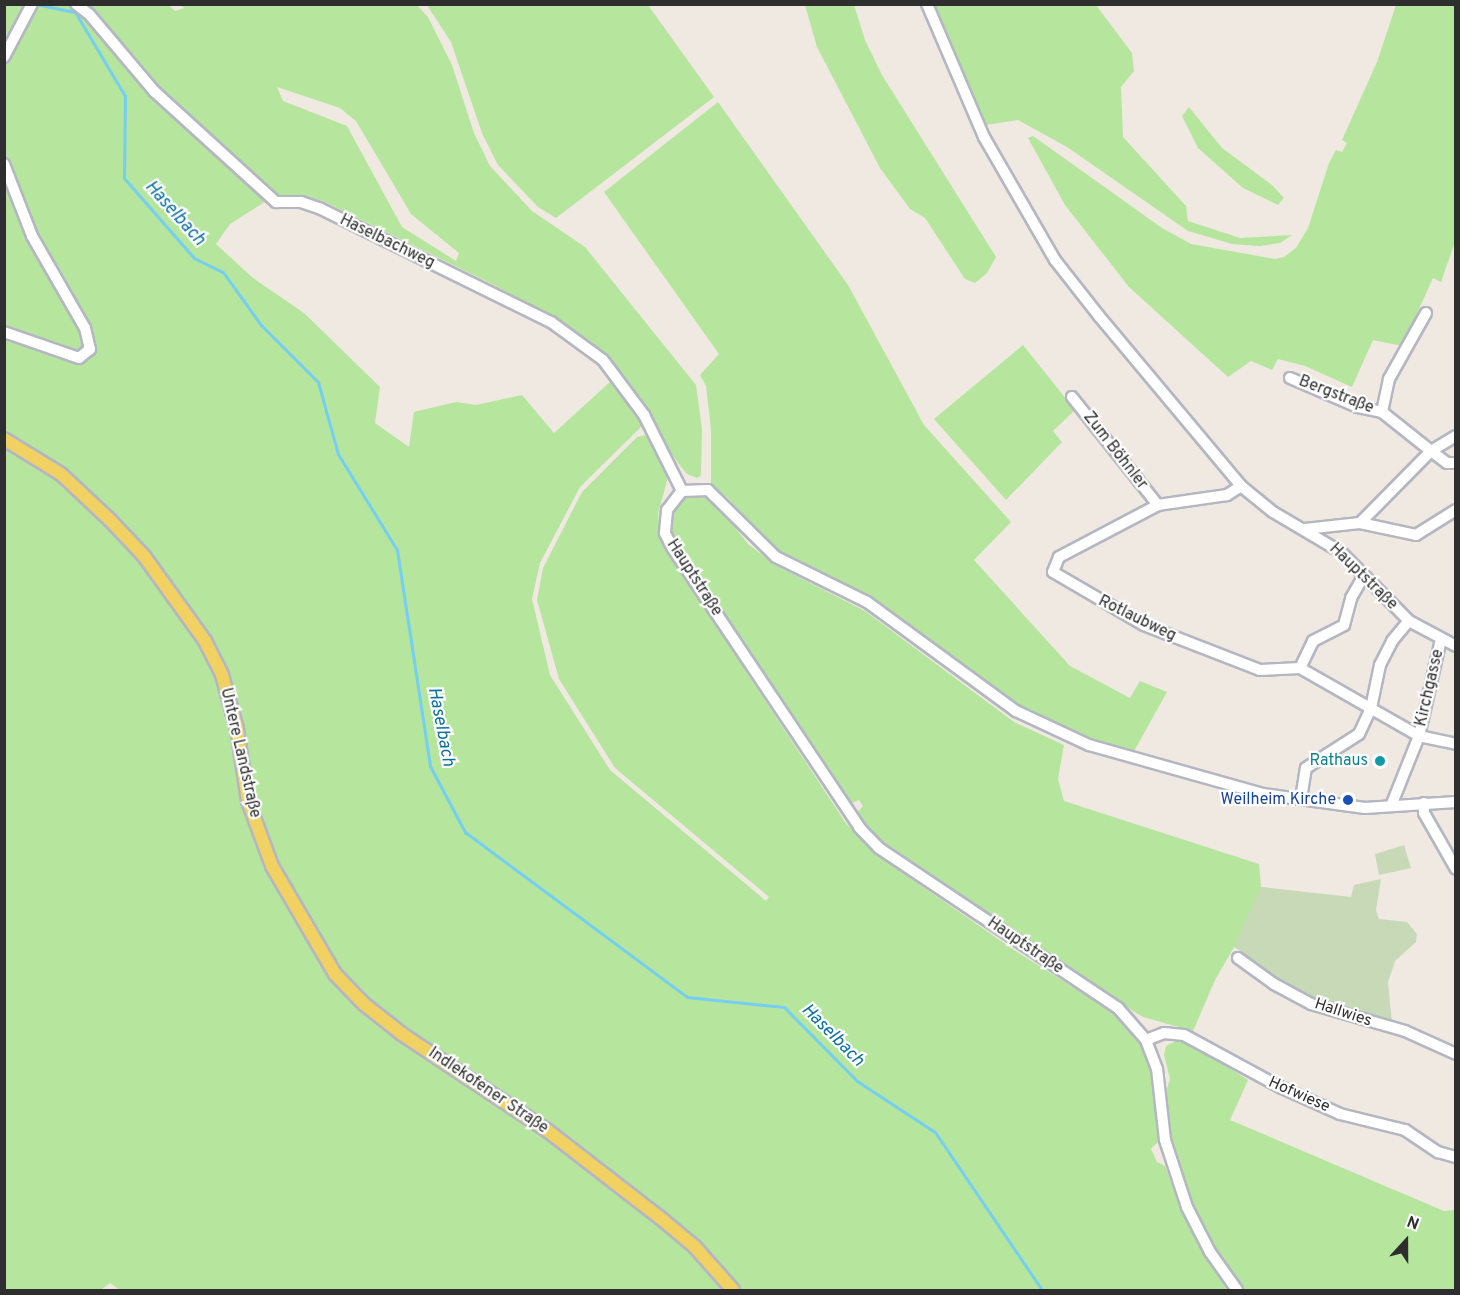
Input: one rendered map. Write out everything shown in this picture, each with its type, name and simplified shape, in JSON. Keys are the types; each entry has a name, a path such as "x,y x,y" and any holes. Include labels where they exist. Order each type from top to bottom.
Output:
{"main road":[{"name":"Untere Landstraße","path":"4,439 61,474 110,520 152,565 205,641 222,675 237,729 248,801 272,866"},
{"name":"Indlekofener Straße","path":"272,866 335,974 364,1004 549,1131 695,1246 733,1290"}],"street":[{"name":"Haselbachweg","path":"76,4 89,14 155,92 276,202 301,202 321,209 551,322 603,360 644,415 682,491"},
{"name":"Hauptstraße","path":"927,4 984,137 1055,260 1240,486 1259,503 1341,552 1363,577 1409,621 1455,646"},
{"path":"4,57 30,10"},
{"path":"4,164 33,236 85,328 90,349 79,358 4,332"},
{"name":"Bergstraße","path":"1382,412 1389,379 1426,312"},
{"name":"Bergstraße","path":"1290,378 1358,407 1382,412 1447,463 1455,463"},
{"name":"Zum Böhnler","path":"1072,397 1158,505"},
{"path":"1360,523 1431,451 1455,436"},
{"name":"Rotlaubweg","path":"1240,486 1227,495 1158,505 1059,557 1053,572 1056,576 1144,625 1197,647 1260,670 1300,668"},
{"path":"682,491 708,490 776,557 867,602 1007,705 1047,728 1170,769 1300,799 1344,806 1390,807 1455,802"},
{"name":"Hauptstraße","path":"682,491 674,498 664,518 665,533 672,547 860,828 879,848 1118,1008 1146,1040 1157,1069 1165,1140 1187,1207 1210,1252 1237,1290"},
{"path":"1305,529 1360,523 1416,535 1455,510"},
{"path":"1363,577 1351,598 1344,625 1314,641 1300,668 1419,736 1455,744"},
{"path":"1300,799 1306,768 1359,734 1371,708 1380,665 1392,641 1409,621"},
{"name":"Kirchgasse","path":"1390,807 1419,736 1441,639"},
{"path":"1424,803 1424,813 1455,869"},
{"name":"Hallwies","path":"1238,958 1274,984 1311,1004 1405,1031 1455,1054"},
{"name":"Hofwiese","path":"1146,1040 1164,1033 1184,1035 1282,1088 1340,1114 1405,1130 1438,1152 1455,1157"}],"green space":[{"path":"168,4 175,11 184,8 180,4 417,5 428,17 452,65 474,133 490,166 532,211 585,247 696,385 702,429 701,475 697,478 687,474 678,463 607,356 552,317 494,285 323,201 304,197 266,201 230,224 216,244 253,278 304,313 380,387 375,423 409,447 414,412 456,402 476,405 522,395 554,433 610,382 616,381 644,424 580,487 540,563 532,599 550,675 610,770 766,901 769,897 615,768 559,679 537,600 543,568 582,492 637,437 646,435 653,436 669,473 658,514 663,545 845,822 874,853 1014,950 1114,1013 1140,1041 1153,1072 1159,1141 1151,1149 1157,1162 1165,1166 1181,1209 1227,1290 120,1290 110,1283 101,1290 5,1290 5,5","holes":["277,87 340,108 356,121 411,214 459,253 456,261 402,227 347,126 283,101"]},
{"path":"427,5 648,5 714,97 556,218 538,207 498,165 482,133 451,42"},
{"path":"805,5 854,5 865,40 882,75 996,257 987,273 975,283 965,279 925,218 910,209 880,168 817,47"},
{"path":"933,5 1096,5 1132,53 1134,71 1121,87 1123,137 1186,206 1188,221 1240,238 1292,235 1280,243 1260,246 1232,244 1188,231 1067,147 1018,120 986,125"},
{"path":"1396,5 1455,5 1455,242 1441,282 1433,278 1402,346 1373,340 1352,387 1305,366 1278,359 1272,370 1251,361 1228,377 1129,287 1065,205 1028,138 1033,136 1162,228 1191,244 1275,259 1284,257 1296,248 1308,228 1329,163 1336,150 1342,152 1347,143 1342,140 1377,62"},
{"path":"718,102 848,285 924,425 1011,522 974,560 1070,666 1130,698 1140,681 1167,692 1133,753 1070,731 1008,701 830,578 774,550 728,498 711,486 711,429 706,386 700,375 719,354 604,192"},
{"path":"1189,107 1222,148 1272,185 1284,198 1278,205 1243,188 1198,148 1182,116"},
{"path":"1023,345 1075,410 1053,431 1062,442 1006,500 934,419"},
{"path":"688,495 702,495 715,502 748,544 777,566 865,611 1014,722 1064,745 1058,779 1064,801 1259,864 1261,887 1269,888 1240,951 1234,947 1215,980 1193,1031 1143,1017 1048,959 879,842 856,814 863,806 859,800 848,805 711,598 688,554 680,550 669,531 672,508"},
{"path":"1404,845 1411,868 1379,875 1375,854"},
{"path":"1381,879 1376,910 1379,919 1407,922 1417,934 1416,942 1395,961 1388,982 1392,1023 1312,997 1277,980 1234,946 1261,887 1351,897 1354,885"},
{"path":"1178,1040 1190,1043 1248,1080 1230,1120 1444,1211 1455,1210 1455,1290 1245,1290 1212,1249 1188,1202 1170,1138 1163,1100 1170,1079 1164,1055 1166,1046"}],"waterway":[{"name":"Haselbach","path":"36,4 75,12 125,96 124,178 194,258 223,272 261,325 318,382 338,454 397,550 430,766 465,832 687,997 784,1007 857,1081 935,1132 1042,1290"}],"place":[{"name":"Rathaus","path":"1380,761"},
{"name":"Weilheim Kirche","path":"1348,800"}]}
